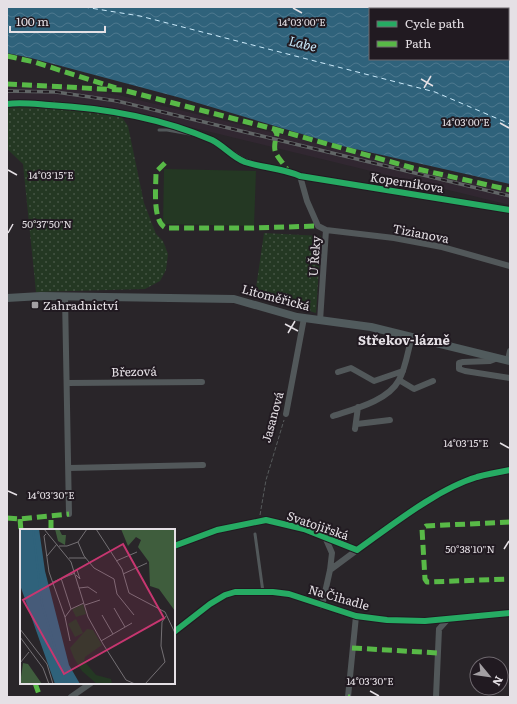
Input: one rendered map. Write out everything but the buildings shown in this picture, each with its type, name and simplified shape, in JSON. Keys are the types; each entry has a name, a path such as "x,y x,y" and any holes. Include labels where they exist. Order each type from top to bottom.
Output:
{"main road":[{"name":"Litoměřická","path":"7,298 65,296 234,298 304,318 371,327 509,361"}],"street":[{"name":"Koperníkova","path":"201,136 213,141 244,162 288,170 300,176 510,210"},
{"name":"U Řeky","path":"300,176 307,201 318,226 326,230 320,321"},
{"name":"Tizianova","path":"326,230 394,238 442,247 510,266"},
{"path":"65,296 69,514"},
{"name":"Jasanová","path":"286,414 304,318"},
{"path":"333,416 380,398 392,390 399,380 412,336"},
{"path":"509,361 510,351"},
{"path":"498,358 490,361 463,362 458,366 459,369 465,371 510,378"},
{"path":"338,372 351,368 374,381 402,371"},
{"path":"399,380 414,389 433,382"},
{"name":"Březová","path":"67,383 202,382"},
{"path":"358,407 356,427 390,420"},
{"path":"69,468 203,465"},
{"name":"Svatojiřská","path":"330,570 426,502 476,477 510,470"},
{"name":"Svatojiřská","path":"175,546 217,530 266,520 304,529 357,550"},
{"name":"Svatojiřská","path":"322,606 332,553 325,537"},
{"name":"Na Čihadle","path":"175,631 210,604 225,595 235,592 289,594 356,616 401,621 448,619 510,613"},
{"path":"348,697 356,616"},
{"path":"436,697 439,629 448,619"},
{"path":"71,697 90,684"}],"lane":[{"path":"159,130 201,136"},
{"path":"255,534 262,592"}],"shaded area":[{"path":"36,85 75,88 118,95 510,190 510,205 116,109 55,101 7,100 7,86"}],"green space":[{"path":"7,100 55,101 116,109 128,126 144,203 156,234 163,241 168,254 166,270 160,281 145,289 36,292 23,164 7,149"},
{"path":"164,169 256,171 254,226 163,224"},
{"path":"264,233 321,236 316,313 255,295"}],"water":[{"name":"Labe","path":"7,7 475,7 482,8 369,8 369,60 509,60 509,12 510,184 342,146 181,98 7,53"}],"ferry route":[{"path":"84,7 140,16 435,92 510,124"}],"railway":[{"path":"7,91 56,92 117,101 510,196"}],"marked path":[{"path":"7,56 34,62 116,88"},
{"path":"7,84 123,90 274,129 277,134 275,141 276,154 288,171"},
{"path":"274,129 413,168 510,190"},
{"path":"165,163 156,172 155,195 159,219 166,228 318,226"},
{"path":"7,518 20,519 69,514"},
{"path":"51,516 51,529"},
{"path":"20,519 21,529"},
{"path":"510,522 426,526 422,529 425,579 427,582 510,579"},
{"path":"352,648 438,653"},
{"path":"35,684 40,697"}],"cycle path":[{"path":"7,104 28,103 70,106 132,115 193,132 212,140 236,157 252,164 286,171 300,176 510,210"},
{"path":"175,546 217,530 266,520 304,529 357,550 415,509 446,490 477,477 510,470"},
{"path":"175,631 210,604 225,595 235,592 273,592 289,594 356,616 387,620 425,621 510,613"}],"place":[{"name":"Zahradnictví","path":"35,305"}],"district":[{"name":"Střekov-lázně","path":"404,339"}]}
